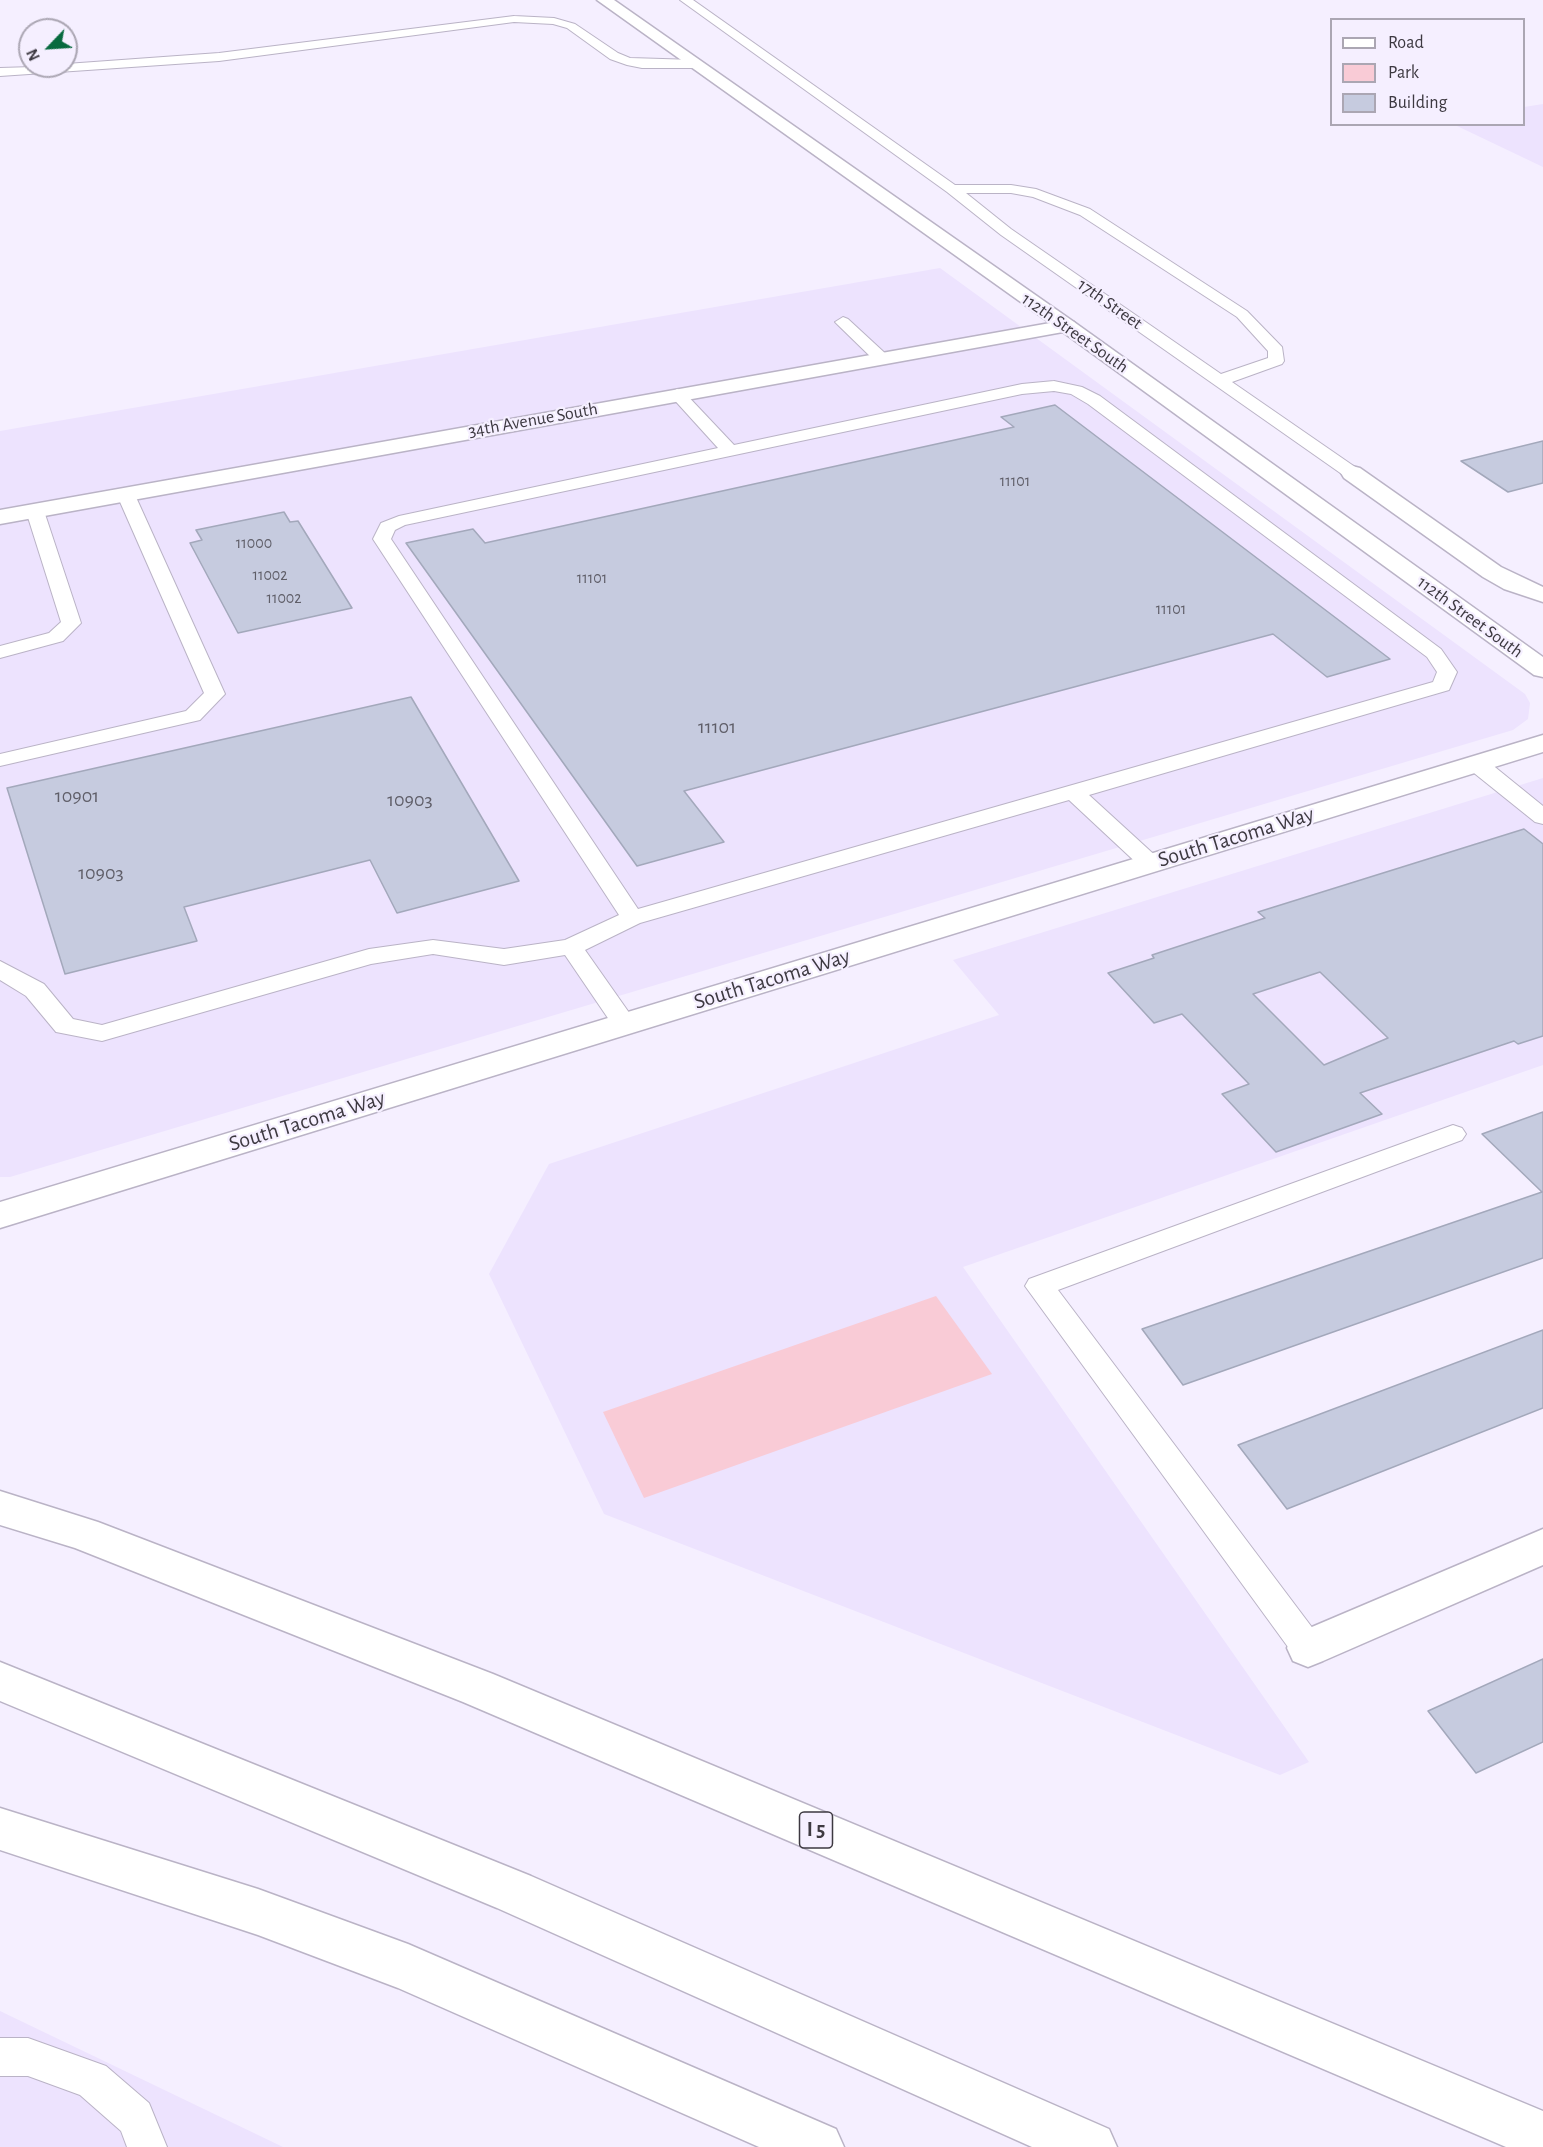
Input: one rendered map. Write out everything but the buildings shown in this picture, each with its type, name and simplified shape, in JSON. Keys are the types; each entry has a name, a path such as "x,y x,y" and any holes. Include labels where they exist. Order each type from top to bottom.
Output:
{"main road":[{"name":"112th Street South","path":"604,0 1538,662"},
{"name":"34th Avenue South","path":"0,518 677,394 1067,326"},
{"name":"17th Street","path":"1352,473 1492,572 1513,584 1543,595"},
{"name":"South Tacoma Way","path":"0,1215 1543,743"},
{"path":"0,1483 84,1534"},
{"name":"I 5","path":"0,1508 84,1534 489,1693 1543,2137"},
{"path":"1308,1648 1543,1546"},
{"path":"0,1681 514,1892 1091,2147"},
{"path":"0,1829 258,1912 408,1968 818,2147"}],"lane":[{"name":"17th Street","path":"686,0 952,189 1006,232 1352,473"},
{"path":"0,72 229,56 514,19 554,21 571,26 614,56 627,61 642,64 695,64"},
{"path":"0,65 22,68 80,66"},
{"path":"952,189 1020,190 1036,193 1085,212 1242,314 1276,350 1276,361 1221,380"},
{"path":"843,322 881,358"},
{"path":"0,969 35,990 65,1026 102,1033 369,957 433,947 504,957 572,947 632,918 1408,697 1442,686 1447,672 1434,653 1076,390 1054,386 1022,389 399,520 387,528 382,539 632,918"},
{"path":"677,394 730,451"},
{"path":"0,760 193,716 215,694 126,495"},
{"path":"0,652 56,637 71,623 35,511"},
{"path":"1477,764 1543,817"},
{"path":"1074,793 1151,864"},
{"path":"572,947 625,1024"},
{"path":"1308,1648 1039,1286 1453,1134"},
{"path":"0,2057 28,2056 92,2080 135,2117 147,2147"}],"shaded area":[{"path":"1543,104 1543,167 1457,126 1525,126 1525,107"},
{"path":"940,268 1525,694 1530,703 1528,719 1513,730 10,1177 0,1177 0,431"},
{"path":"1543,778 1543,1065 963,1267 1309,1762 1280,1775 604,1514 489,1274 549,1164 999,1015 953,960"},
{"path":"0,2011 283,2147 0,2147"}],"green space":[{"path":"936,1296 992,1374 644,1498 603,1412"}]}
